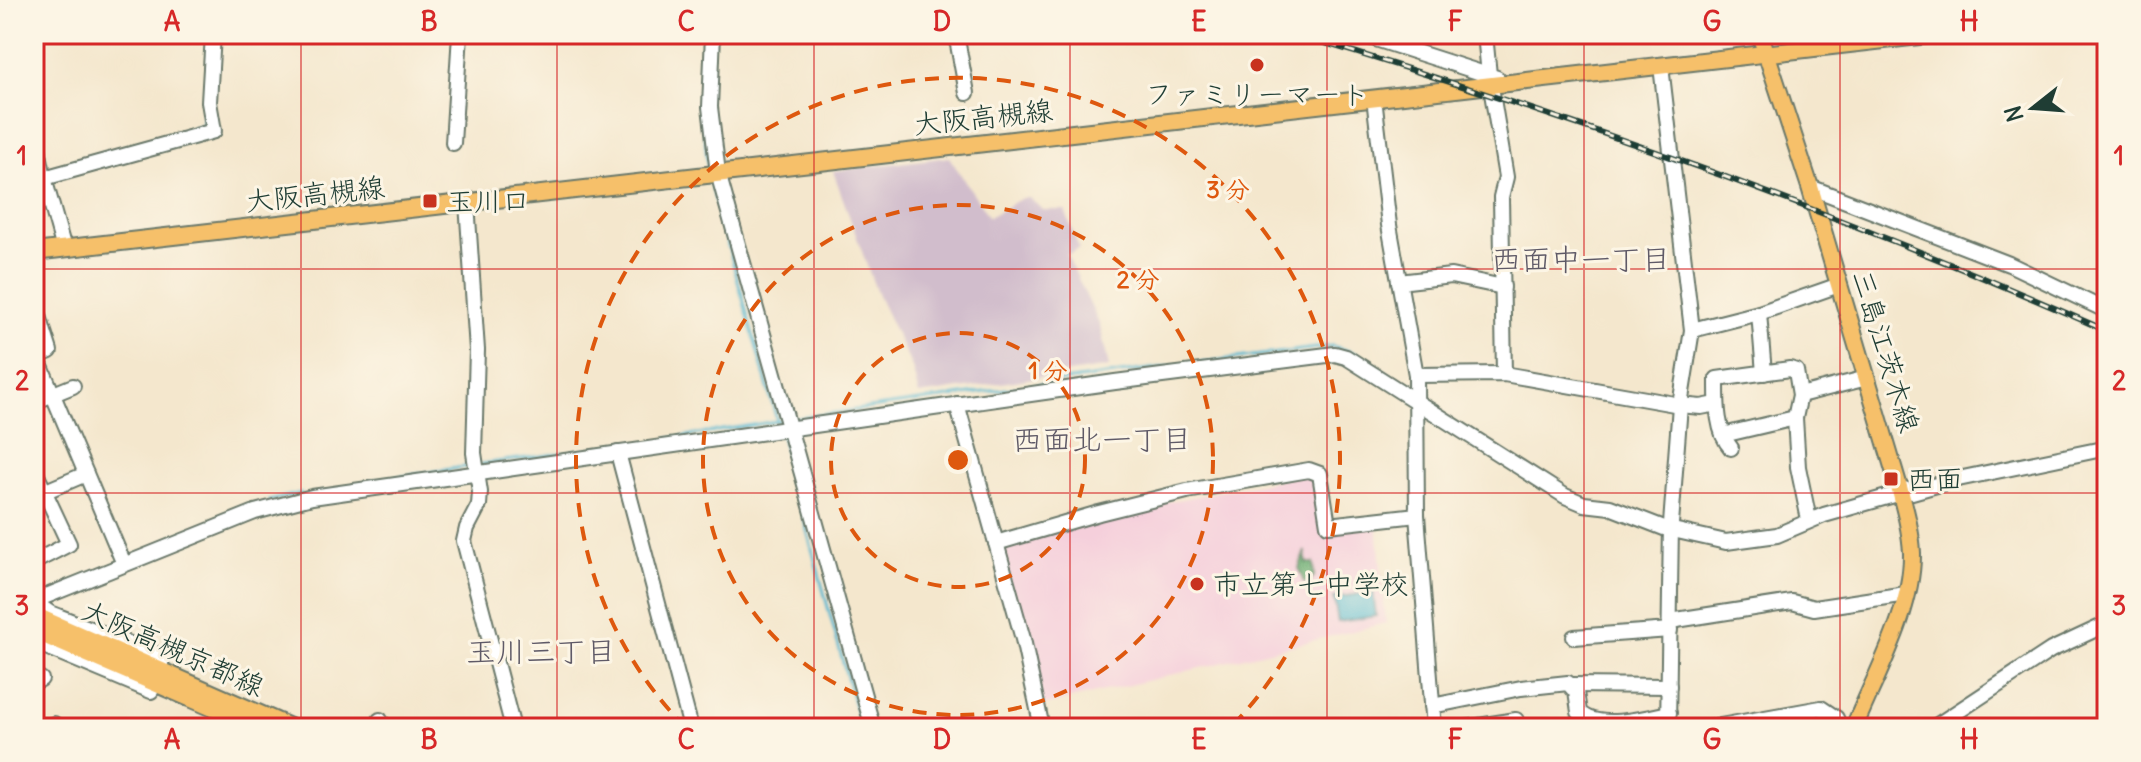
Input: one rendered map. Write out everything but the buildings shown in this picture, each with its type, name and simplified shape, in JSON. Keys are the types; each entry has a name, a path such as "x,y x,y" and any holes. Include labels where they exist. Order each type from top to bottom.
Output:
{"main road":[{"name":"三島江茨木線","path":"1760,34 1810,187 1910,530 1912,555 1906,594 1854,728"},
{"name":"大阪高槻線","path":"34,252 1374,98 1490,81 1515,84 1937,34"},
{"name":"大阪高槻京都線","path":"34,615 292,728"},
{"name":"大阪高槻京都線","path":"34,631 259,728"}],"street":[{"path":"44,178 214,131 209,102 213,34"},
{"path":"453,143 460,34"},
{"path":"713,34 710,107 718,173 873,728"},
{"path":"956,34 967,93"},
{"path":"1360,34 1490,81"},
{"path":"1485,34 1506,177 1501,197 1504,374"},
{"path":"1571,685 1576,692 1579,712 1592,721 1668,720 1671,530 1680,405 1692,330 1661,66"},
{"path":"1374,98 1399,282 1416,375 1417,515 1434,728"},
{"path":"34,129 64,249"},
{"path":"1810,187 2009,264 2106,308"},
{"path":"467,203 477,350 474,453 479,505 464,541 513,728"},
{"path":"1399,282 1451,276 1503,287"},
{"path":"1692,330 1759,313 1839,285"},
{"path":"34,300 50,351 35,357 124,564"},
{"path":"1759,313 1764,373"},
{"path":"34,601 289,501 957,404 1335,354 1346,357 1565,496 1584,504 1610,507 1671,530 1726,542 1770,537 1900,490 1912,492 1958,479 2107,448"},
{"path":"1795,418 1727,442 1717,404 1717,379 1790,369 1796,371 1800,395 1795,418 1798,467 1808,515"},
{"path":"1416,375 1504,374 1680,405 1701,407 1717,404"},
{"path":"1800,395 1867,378"},
{"path":"34,402 73,386"},
{"path":"957,404 1023,639 1042,728"},
{"path":"618,453 691,728"},
{"path":"34,469 39,494 69,544 34,562"},
{"path":"996,543 1187,491 1309,470 1320,474 1328,525 1417,515"},
{"path":"39,494 86,474"},
{"path":"1574,637 1670,626 1792,602 1814,608 1906,594"},
{"path":"34,601 50,613 163,657 161,663"},
{"path":"1933,728 2051,650 2107,624"},
{"path":"34,642 151,691 153,687"},
{"path":"1432,706 1521,688 1568,683 1669,686"},
{"path":"1709,728 1821,708 1836,718 1840,728"},
{"path":"1466,728 1516,720"},
{"path":"44,728 54,724 56,728"}],"shaded area":[{"path":"949,157 989,217 1022,198 1029,198 1043,210 1065,210 1079,249 1067,255 1100,326 1109,367 919,395 912,367 878,296 833,171"},
{"name":"市立第七中学校","path":"1309,474 1318,480 1325,531 1377,524 1386,623 1042,706 1000,546 1117,512"}],"green space":[{"path":"1305,551 1306,563 1313,563 1314,577 1311,582 1304,583 1299,569"}],"water":[{"path":"1373,592 1376,616 1338,622 1334,598"}],"waterway":[{"path":"705,34 701,92 708,170"},
{"path":"157,140 203,126 204,110"},
{"path":"710,181 777,420"},
{"path":"791,419 1332,346 1355,353 1410,389"},
{"path":"668,439 783,420"},
{"path":"781,435 861,728"},
{"path":"482,464 609,447"},
{"path":"371,481 471,466"},
{"path":"1908,485 1927,481"},
{"path":"269,501 301,493"}],"railway":[{"path":"1295,34 1502,99 1706,170 1908,247 2107,331"}],"place":[{"name":"ファミリーマート","path":"1257,65"},
{"name":"玉川口","path":"430,201"},
{"name":"西面","path":"1891,479"},
{"name":"市立第七中学校","path":"1197,584"}],"district":[{"name":"西面中一丁目","path":"1581,260"},
{"name":"西面北一丁目","path":"1102,440"},
{"name":"玉川三丁目","path":"541,652"}]}
